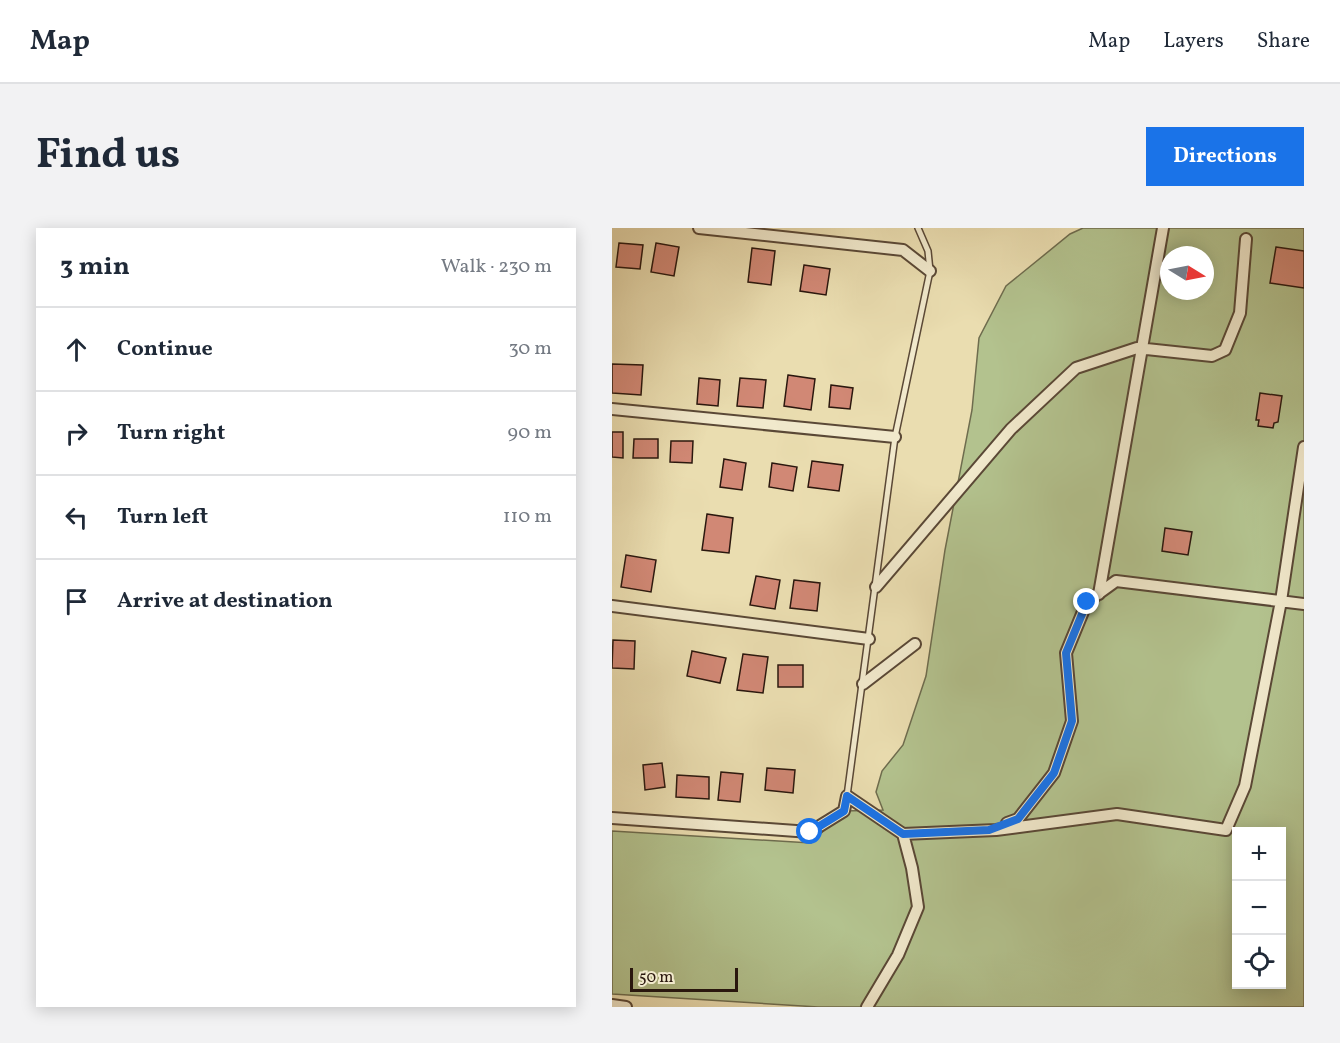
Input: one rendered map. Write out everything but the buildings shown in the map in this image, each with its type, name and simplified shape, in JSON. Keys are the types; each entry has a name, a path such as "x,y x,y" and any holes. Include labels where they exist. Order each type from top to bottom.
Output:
{"street":[{"path":"699,228 903,250 930,271"},
{"path":"1099,594 1163,228"},
{"path":"876,587 1011,429 1076,368 1137,348 1212,356 1225,350 1240,313 1246,239"},
{"path":"612,409 895,437"},
{"path":"612,818 810,832 844,811 847,796 903,834 989,830 1117,814 1226,830 1245,786 1281,600 1304,447"},
{"path":"989,830 1018,819 1054,773 1072,721 1066,653 1087,602 1116,581 1304,604"},
{"path":"612,606 869,639"},
{"path":"863,684 915,644"},
{"path":"867,1007 898,954 918,907 912,868 903,834"},
{"path":"612,1005 625,1007"}],"lane":[{"path":"847,796 895,437 930,271 928,251 918,228"}],"green space":[{"path":"1083,228 1304,228 1304,1007 818,1007 612,994 612,831 811,843 844,811 883,810 876,792 882,771 903,745 926,676 945,550 972,410 979,338 1006,286 1070,234"}],"route":[{"path":"810,832 844,811 847,796 903,834 989,830 1018,819 1054,773 1072,721 1066,653 1087,602"}]}
